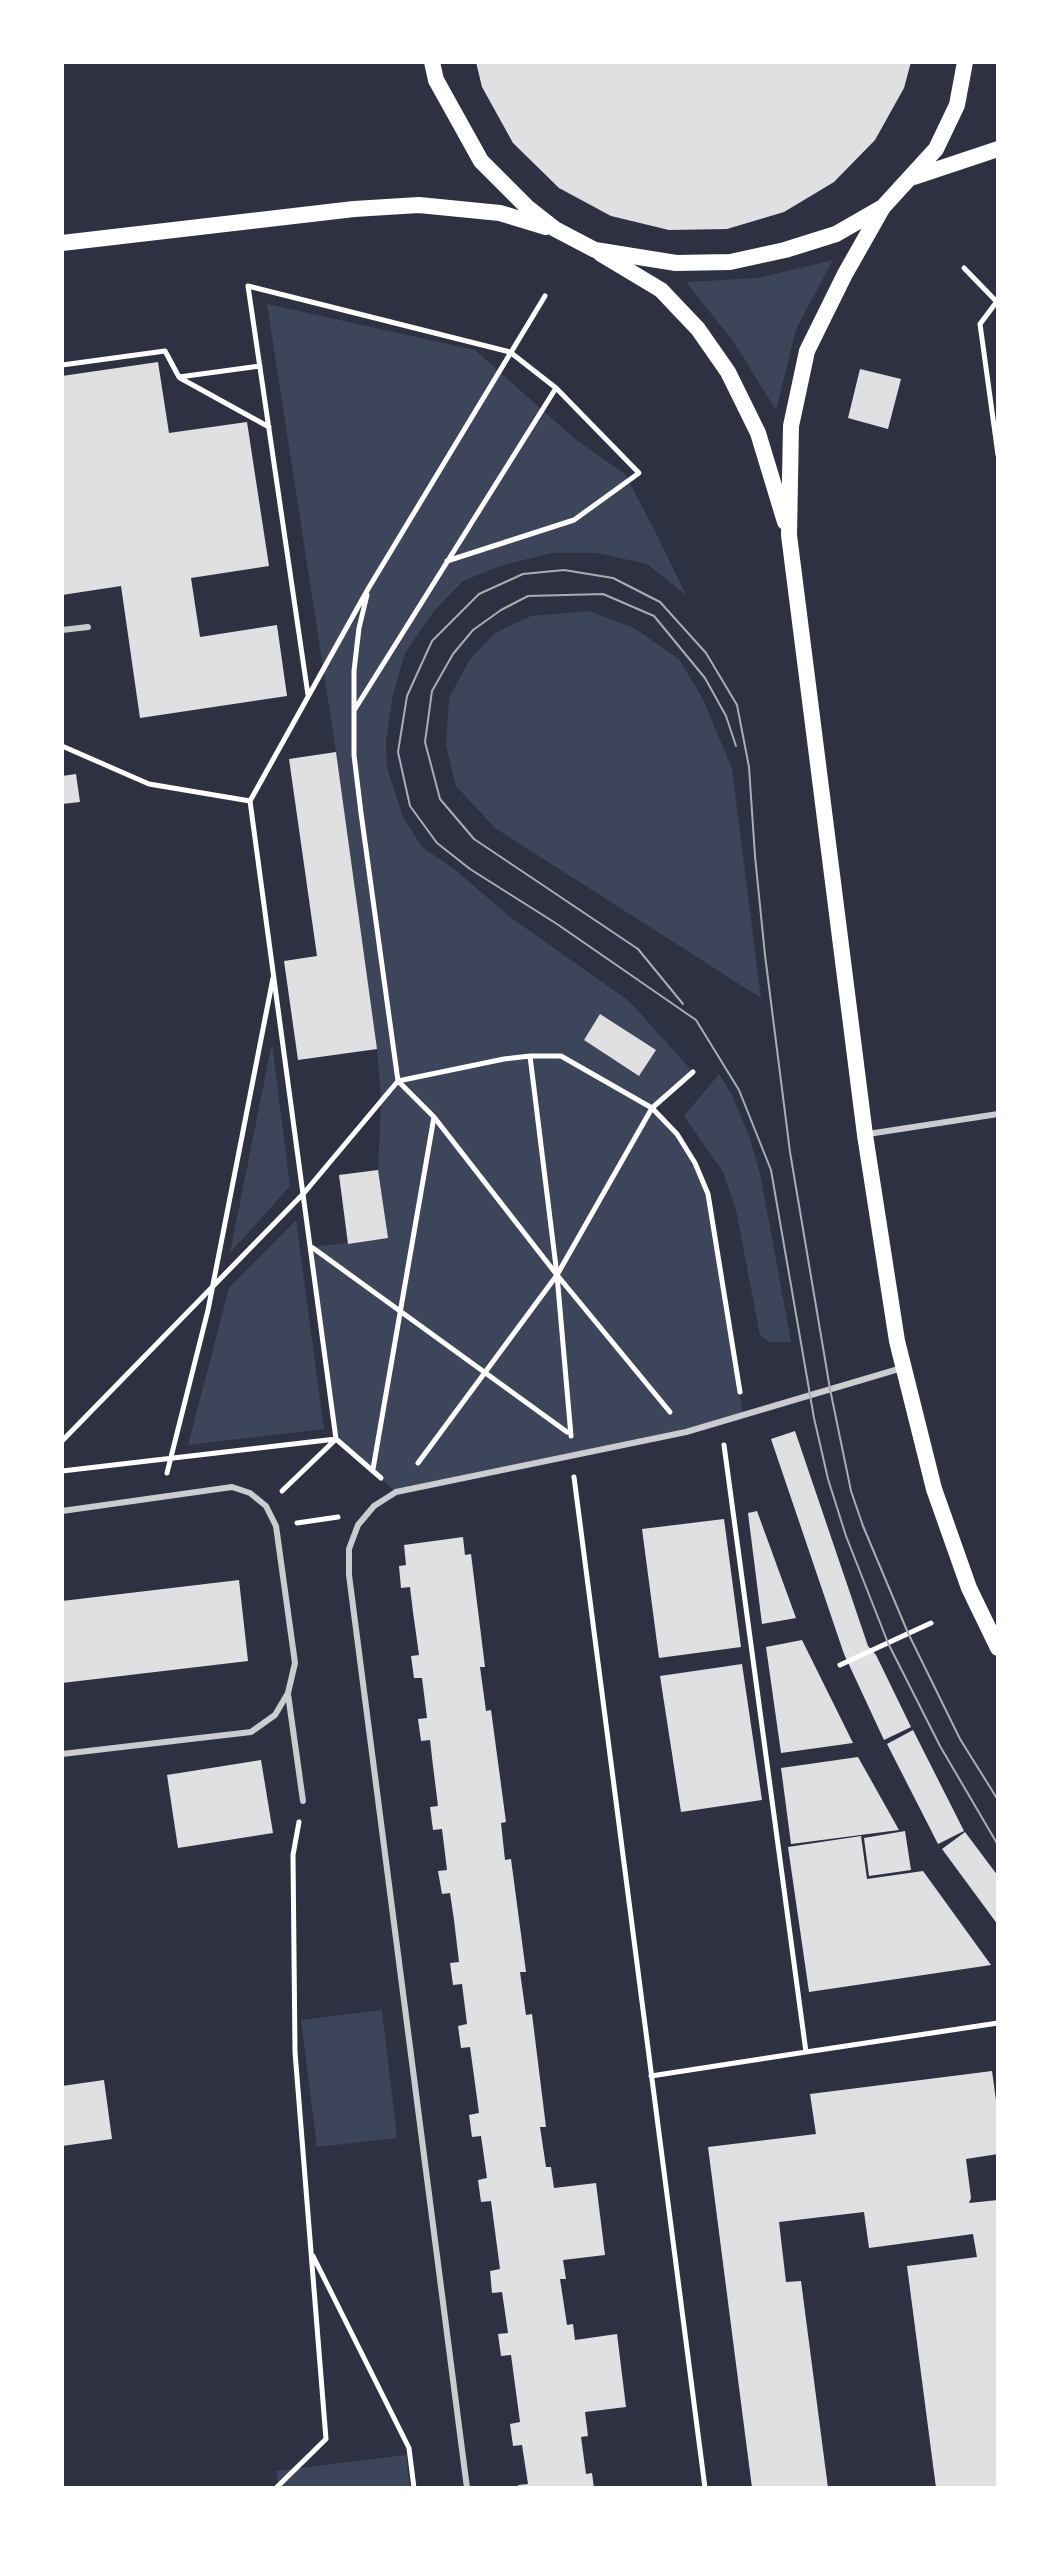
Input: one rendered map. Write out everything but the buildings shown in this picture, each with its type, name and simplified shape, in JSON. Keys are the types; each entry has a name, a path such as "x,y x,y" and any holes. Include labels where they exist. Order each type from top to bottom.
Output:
{"main road":[{"path":"432,62 436,80 481,161 527,207 555,229 661,290 698,329 728,372 758,433 789,535"},
{"path":"595,250 676,263 730,262 785,250 836,234 883,207 936,149 957,105 965,62"},
{"path":"913,177 998,149"},
{"path":"62,243 354,209 419,205 500,213 555,229"},
{"path":"883,207 807,351 791,426 789,535 865,1135 903,1368 934,1489 969,1588 998,1648"}],"lane":[{"path":"62,630 88,627"},
{"path":"865,1135 998,1114"},
{"path":"467,2488 349,1575 349,1549 358,1525 374,1506 396,1492 686,1432 903,1368"},
{"path":"62,1511 232,1487 250,1493 266,1506 276,1526 295,1663 288,1693 275,1715 251,1732 62,1754"},
{"path":"288,1693 303,1801"}],"path":[{"path":"964,268 997,301 980,324 998,455"},
{"path":"308,696 248,286 510,352 556,388 639,473 574,520 447,561"},
{"path":"434,1117 373,1470 336,1439 250,801 368,589 545,296"},
{"path":"62,365 165,351 179,377 269,427"},
{"path":"179,377 260,366"},
{"path":"354,711 556,388"},
{"path":"62,1441 304,1193 398,1081 530,1056 561,1056 652,1108 677,1134 695,1163 708,1194 747,1437 724,1446 686,1432 557,1275 434,1117 398,1081 354,755 356,657 368,589"},
{"path":"62,746 149,784 250,801"},
{"path":"162,1496 213,1287 274,973"},
{"path":"530,1056 557,1275 572,1457 705,2488"},
{"path":"396,1492 557,1275 652,1108 693,1072"},
{"path":"312,1247 571,1435"},
{"path":"62,1471 336,1439"},
{"path":"266,1506 336,1439"},
{"path":"724,1446 806,2052"},
{"path":"276,1526 369,1513"},
{"path":"840,1665 931,1623"},
{"path":"276,2488 326,2439 295,2052 293,1855 303,1801"},
{"path":"651,2076 998,2023"},
{"path":"311,2252 409,2448 414,2488"}],"shaded area":[{"path":"833,260 796,329 776,410 733,341 686,282 758,278"},
{"path":"267,304 475,350 575,439 625,474 686,595 647,564 597,553 552,553 503,565 463,581 434,611 405,653 393,695 386,741 387,767 403,817 422,847 453,868 510,917 629,1001 693,1072 652,1108 677,1134 695,1163 708,1194 743,1415 686,1432 396,1492 336,1439 312,1247 387,1238 378,1170 381,1101 377,1049 336,752"},
{"path":"589,611 634,628 679,659 704,701 732,769 761,998 495,828 456,786 446,745 449,698 470,659 495,633 531,616"},
{"path":"272,1043 290,1186 230,1253"},
{"path":"719,1074 732,1095 750,1138 761,1178 791,1342 769,1342 760,1335 736,1210 723,1172 684,1116"},
{"path":"296,1220 324,1429 188,1445 229,1288"},
{"path":"382,2010 397,2138 317,2147 301,2020"},
{"path":"406,2455 410,2488 279,2488 276,2471"}],"tram line":[{"path":"998,1800 960,1739 908,1633 851,1491 830,1389 790,1152 765,955 749,767 737,705 706,653 660,602 613,578 564,570 523,574 479,594 432,641 407,696 398,752 410,806 437,843 470,869 557,924 696,1020 739,1090 771,1170 814,1418 828,1479 846,1536 888,1643 940,1746 998,1845"},
{"path":"683,1004 638,949 474,839 440,799 425,742 432,691 453,654 473,630 501,610 528,596 603,594 654,616 705,678 726,716 736,746"}]}
